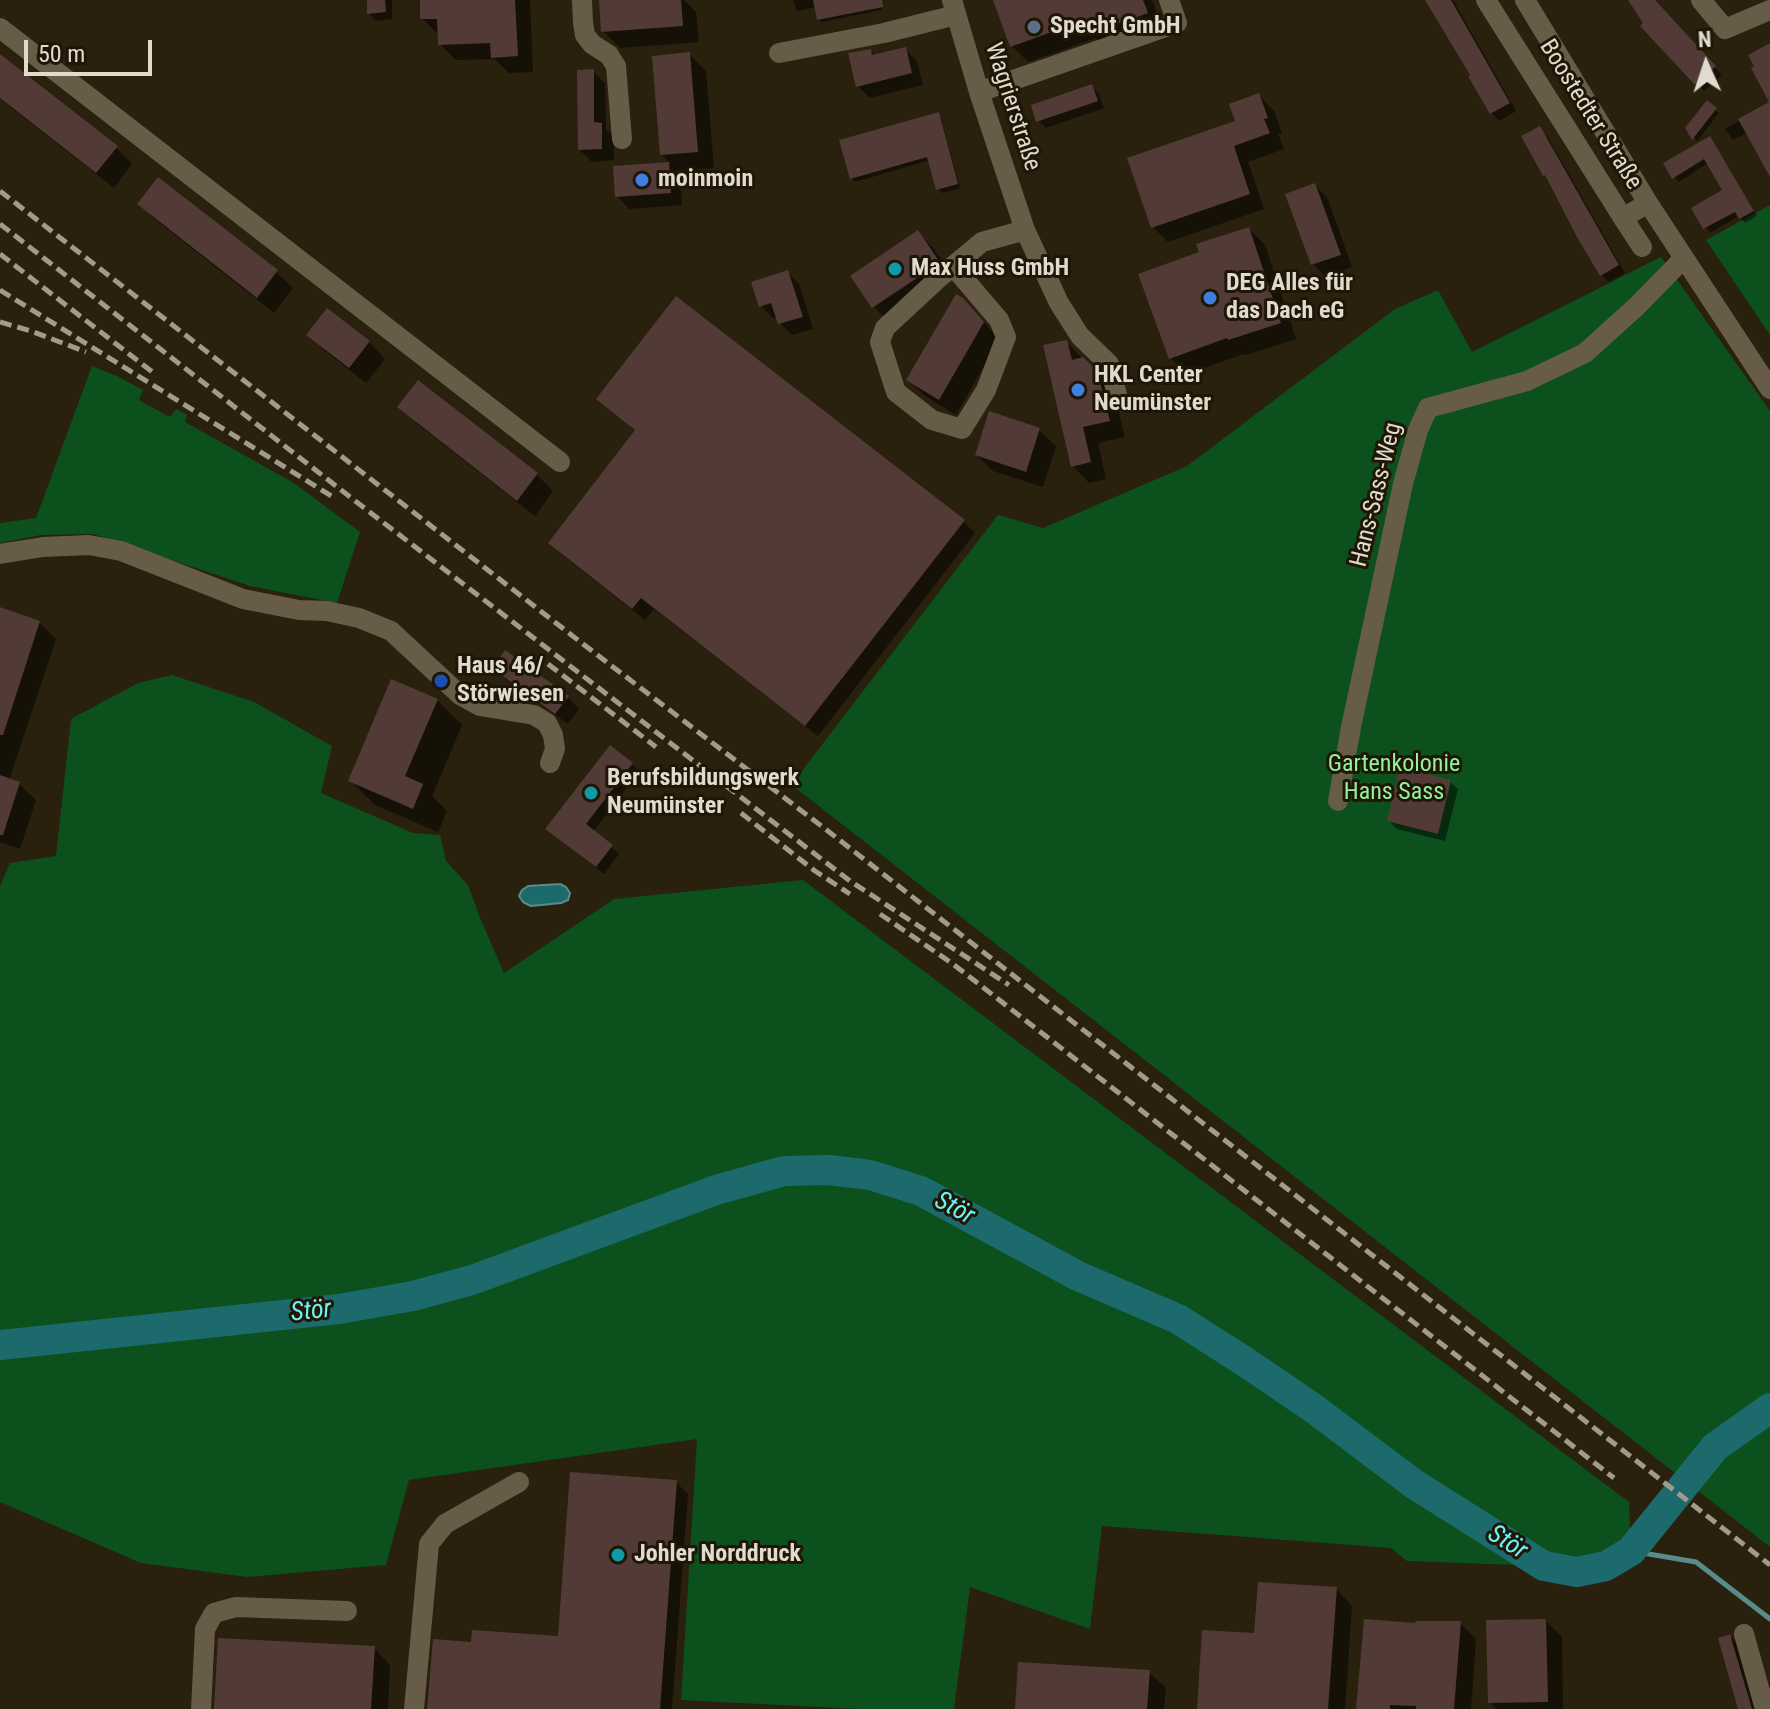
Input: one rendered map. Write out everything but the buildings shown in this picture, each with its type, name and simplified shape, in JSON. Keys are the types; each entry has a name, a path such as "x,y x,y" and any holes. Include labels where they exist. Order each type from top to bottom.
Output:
{"street":[{"path":"582,0 585,35 592,44 609,55 616,66 622,139"},
{"path":"979,92 1177,23 1169,0"},
{"name":"Boostedter Straße","path":"1486,0 1642,247"},
{"name":"Boostedter Straße","path":"1525,0 1648,203 1770,389"},
{"path":"1701,0 1725,29 1770,10"},
{"path":"779,53 884,33 954,7"},
{"name":"Wagrierstraße","path":"954,7 1025,230 1059,303 1080,336 1109,364 1119,402"},
{"path":"0,28 560,462"},
{"name":"Boostedter Straße","path":"1623,218 1648,203"},
{"path":"953,266 999,320 1006,337 986,390 962,429 932,420 896,392 880,342 885,328 953,266 982,242 1025,230"},
{"name":"Hans-Sass-Weg","path":"1338,801 1403,484 1418,430 1428,408 1527,381 1585,353 1684,258"},
{"path":"0,554 43,547 89,545 121,551 243,599 359,618 391,631 460,695 480,706 534,715 547,723 555,749 550,763"},
{"path":"414,1709 429,1544 445,1524 519,1482"},
{"path":"201,1709 205,1629 214,1613 236,1607 347,1611"},
{"path":"1744,1634 1765,1709"}],"green space":[{"path":"1770,205 1770,335 1706,240"},
{"name":"Gartenkolonie Hans Sass","path":"1661,257 1770,411 1770,1547 793,786 998,515 1043,528 1187,466 1395,309 1438,290 1472,352"},
{"path":"92,366 143,390 139,400 170,417 176,409 187,415 185,422 294,483 360,532 337,603 250,586 93,534 41,535 0,543 0,523 36,518"},
{"path":"172,675 254,702 332,746 321,793 413,833 440,835 446,861 468,885 504,973 614,899 803,880 1629,1502 1631,1551 1606,1566 1577,1572 1544,1566 1407,1561 1391,1548 1102,1526 1090,1629 970,1587 954,1709 859,1709 681,1700 697,1439 409,1480 386,1565 247,1577 141,1563 0,1502 0,886 10,863 56,856 71,719 138,683"}],"water":[{"path":"560,884 570,893 568,900 561,903 531,906 519,896 528,886"}],"waterway":[{"name":"Stör","path":"0,1345 339,1309 413,1296 472,1280 716,1190 784,1171 829,1170 870,1175 921,1191 1078,1276 1178,1319 1313,1408 1414,1484 1544,1566 1577,1572 1606,1566 1631,1551 1715,1447 1770,1408"},
{"path":"1631,1551 1696,1562 1770,1619"}],"railway":[{"path":"0,191 1770,1565"},
{"path":"0,224 850,881 1009,985"},
{"path":"0,254 155,374"},
{"path":"0,290 333,497"},
{"path":"0,322 86,352"},
{"path":"548,664 656,747"},
{"path":"741,813 815,871 850,894"},
{"path":"880,914 953,964 1614,1478"}],"place":[{"name":"Specht GmbH","path":"1034,27"},
{"name":"moinmoin","path":"642,180"},
{"name":"Max Huss GmbH","path":"895,269"},
{"name":"DEG Alles für das Dach eG","path":"1210,298"},
{"name":"HKL Center Neumünster","path":"1078,390"},
{"name":"Haus 46/ Störwiesen","path":"441,681"},
{"name":"Berufsbildungswerk Neumünster","path":"591,793"},
{"name":"Johler Norddruck","path":"618,1555"}]}
